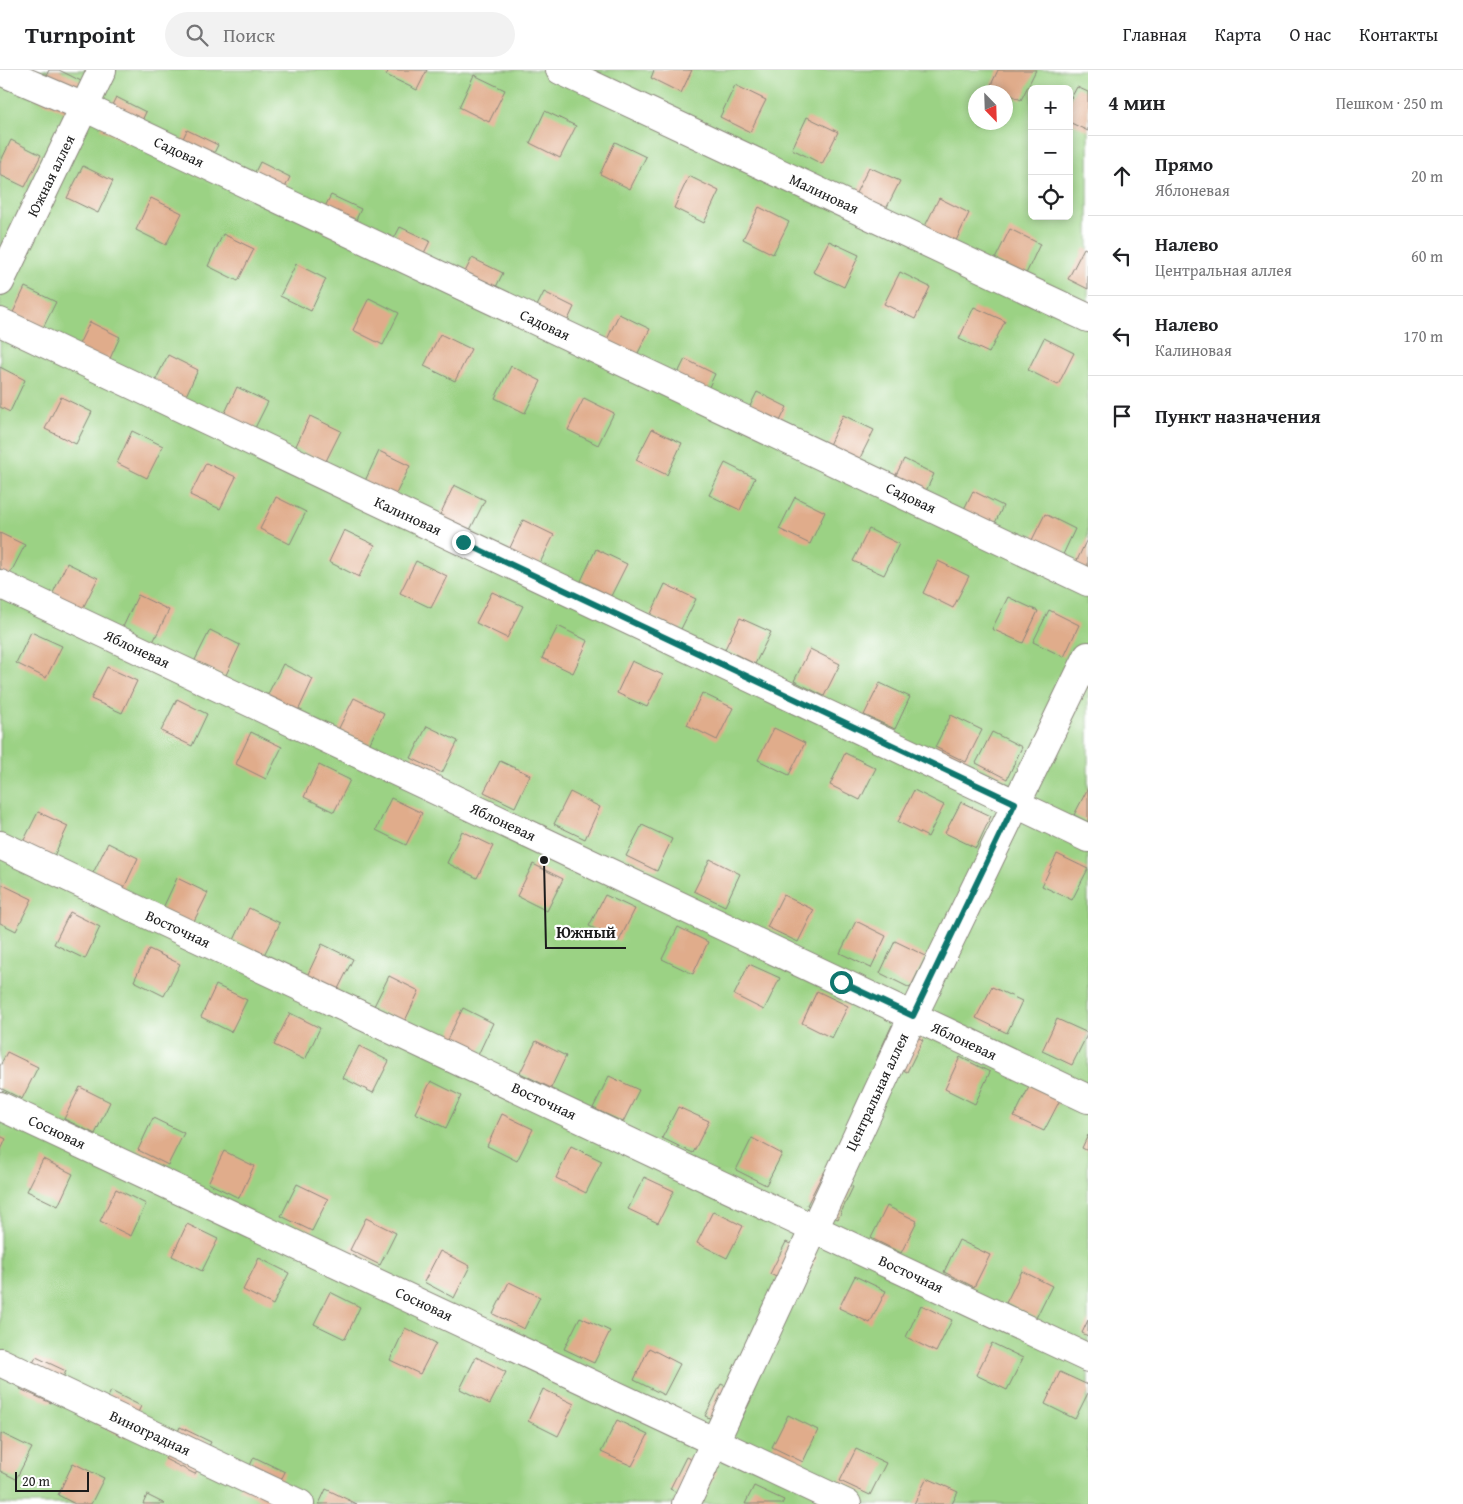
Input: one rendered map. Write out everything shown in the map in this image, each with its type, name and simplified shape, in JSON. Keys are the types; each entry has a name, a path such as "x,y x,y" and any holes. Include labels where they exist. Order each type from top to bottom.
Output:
{"street":[{"name":"Садовая","path":"0,70 84,107 1088,582"},
{"name":"Южная аллея","path":"0,282 102,70"},
{"name":"Малиновая","path":"560,70 1088,318"},
{"name":"Калиновая","path":"0,322 1088,838"},
{"name":"Яблоневая","path":"0,584 1088,1099"},
{"name":"Центральная аллея","path":"686,1504 714,1440 913,1016 1088,656"},
{"name":"Восточная","path":"0,845 1088,1358"},
{"name":"Сосновая","path":"0,1106 847,1504"},
{"name":"Виноградная","path":"0,1362 300,1504"}],"green space":[{"path":"0,70 1088,70 1088,1504 0,1504"}],"building":[{"path":"49,70 59,70 81,81 66,113 35,98"},
{"path":"389,70 427,70 417,90 386,75"},
{"path":"654,70 692,70 681,93 651,78"},
{"path":"998,70 1036,70 1021,100 1013,96 1013,85 991,85"},
{"path":"474,75 505,90 489,122 459,107"},
{"path":"735,85 766,100 750,132 720,117"},
{"path":"1077,87 1088,92 1088,131 1073,124 1073,94"},
{"path":"116,97 146,112 131,144 100,129"},
{"path":"545,111 576,126 560,158 530,143"},
{"path":"807,117 838,132 822,164 792,149"},
{"path":"187,130 218,145 202,177 172,162"},
{"path":"11,140 41,155 25,187 0,175 0,163"},
{"path":"615,142 646,157 630,189 600,174"},
{"path":"260,162 290,177 275,209 244,194"},
{"path":"83,166 113,181 98,213 67,198"},
{"path":"869,167 900,181 884,213 853,199"},
{"path":"689,176 719,191 704,223 674,208"},
{"path":"331,195 361,209 346,241 315,226"},
{"path":"151,198 182,213 166,245 136,230"},
{"path":"939,198 969,213 954,245 923,230"},
{"path":"759,207 789,222 773,254 743,239"},
{"path":"400,227 430,241 414,273 384,258"},
{"path":"1010,229 1040,244 1025,276 994,261"},
{"path":"223,234 254,249 238,281 208,266"},
{"path":"829,241 859,255 844,287 813,272"},
{"path":"1084,248 1088,250 1088,289 1068,279"},
{"path":"472,258 503,273 487,305 456,290"},
{"path":"296,264 326,279 311,311 280,296"},
{"path":"900,272 930,287 915,319 884,304"},
{"path":"25,287 56,302 40,334 10,319"},
{"path":"544,292 574,307 559,339 528,324"},
{"path":"369,298 399,313 383,345 353,330"},
{"path":"974,307 1005,321 989,353 959,339"},
{"path":"619,314 650,329 634,361 604,346"},
{"path":"90,322 120,337 105,369 74,354"},
{"path":"440,334 471,349 455,381 424,366"},
{"path":"1044,338 1074,353 1058,385 1028,370"},
{"path":"168,355 198,370 183,402 152,387"},
{"path":"685,359 715,374 700,406 669,391"},
{"path":"511,366 541,381 525,413 495,398"},
{"path":"0,367 25,380 10,412 0,407"},
{"path":"237,387 268,402 252,434 222,419"},
{"path":"757,392 787,407 771,439 741,424"},
{"path":"61,397 92,412 76,444 45,429"},
{"path":"584,398 614,413 598,445 568,430"},
{"path":"843,415 874,430 858,462 828,447"},
{"path":"310,416 341,431 325,463 295,448"},
{"path":"652,429 682,443 667,475 636,460"},
{"path":"132,431 163,446 147,478 117,463"},
{"path":"379,451 410,466 394,498 364,483"},
{"path":"904,459 934,474 919,506 888,491"},
{"path":"206,463 236,477 220,509 190,495"},
{"path":"725,463 755,478 740,510 709,495"},
{"path":"454,485 485,500 469,532 439,517"},
{"path":"973,491 1003,506 988,538 957,523"},
{"path":"276,497 306,512 290,544 260,529"},
{"path":"795,497 825,512 810,544 779,529"},
{"path":"1045,514 1075,529 1060,561 1029,546"},
{"path":"523,520 554,535 538,567 508,552"},
{"path":"869,529 899,544 884,575 853,561"},
{"path":"344,530 375,545 359,577 329,562"},
{"path":"0,533 25,545 9,576 0,572"},
{"path":"1088,537 1088,578 1072,571"},
{"path":"596,549 627,564 611,596 581,581"},
{"path":"416,561 447,576 431,608 400,593"},
{"path":"938,561 969,576 953,608 923,593"},
{"path":"67,563 98,578 82,610 52,595"},
{"path":"665,584 696,599 680,631 650,616"},
{"path":"492,592 523,606 507,638 476,623"},
{"path":"138,595 169,610 153,642 123,627"},
{"path":"1008,597 1038,611 1023,643 992,629"},
{"path":"1049,610 1079,625 1064,657 1033,642"},
{"path":"740,618 771,632 755,664 725,649"},
{"path":"558,626 588,641 573,673 542,658"},
{"path":"210,630 240,645 225,677 194,662"},
{"path":"31,632 62,646 46,678 16,663"},
{"path":"810,649 840,664 824,696 794,681"},
{"path":"632,661 663,675 647,707 617,693"},
{"path":"283,664 313,679 298,711 267,696"},
{"path":"107,667 137,681 122,713 91,699"},
{"path":"880,683 910,697 895,729 864,715"},
{"path":"702,693 733,708 717,740 687,725"},
{"path":"354,698 384,713 369,745 338,730"},
{"path":"177,699 207,714 192,746 161,731"},
{"path":"951,715 982,730 966,762 935,747"},
{"path":"427,726 458,741 442,773 411,758"},
{"path":"774,728 805,743 789,775 758,760"},
{"path":"251,732 282,747 266,779 236,764"},
{"path":"992,732 1022,747 1007,779 976,763"},
{"path":"845,753 876,768 860,800 830,785"},
{"path":"500,761 530,775 515,807 484,792"},
{"path":"319,765 350,780 334,812 304,797"},
{"path":"1088,788 1088,822 1074,815"},
{"path":"914,790 944,805 928,837 898,822"},
{"path":"570,792 600,807 585,839 554,824"},
{"path":"391,798 422,813 406,845 376,830"},
{"path":"961,802 991,816 976,848 945,833"},
{"path":"38,812 68,826 53,858 22,844"},
{"path":"642,825 672,839 657,871 626,856"},
{"path":"462,831 493,846 477,878 447,863"},
{"path":"108,843 138,858 123,890 92,875"},
{"path":"1057,854 1088,869 1072,900 1042,886"},
{"path":"710,859 740,874 725,906 694,891"},
{"path":"533,864 563,879 547,911 517,896"},
{"path":"177,878 208,893 192,925 162,910"},
{"path":"1,884 32,899 16,931 0,923"},
{"path":"605,895 635,909 619,941 589,926"},
{"path":"783,895 814,910 798,942 767,927"},
{"path":"249,908 280,923 264,955 234,940"},
{"path":"70,912 100,927 85,959 54,944"},
{"path":"856,921 886,936 871,968 840,953"},
{"path":"678,927 708,942 693,974 662,959"},
{"path":"895,941 926,956 910,988 880,973"},
{"path":"322,944 353,959 337,991 307,976"},
{"path":"149,949 180,964 164,996 134,981"},
{"path":"749,964 780,978 764,1010 734,995"},
{"path":"389,976 419,991 404,1023 373,1008"},
{"path":"216,985 247,1000 231,1032 201,1017"},
{"path":"992,987 1022,1001 1007,1033 976,1018"},
{"path":"817,991 848,1006 832,1038 802,1023"},
{"path":"463,1008 493,1023 478,1055 447,1040"},
{"path":"290,1013 320,1028 305,1060 274,1045"},
{"path":"1057,1019 1088,1033 1072,1065 1042,1051"},
{"path":"892,1025 923,1040 907,1072 877,1057"},
{"path":"536,1041 566,1056 551,1088 520,1073"},
{"path":"359,1046 389,1061 373,1093 343,1078"},
{"path":"7,1052 38,1067 22,1099 0,1088 0,1066"},
{"path":"960,1057 990,1072 975,1104 945,1089"},
{"path":"609,1076 639,1090 623,1122 593,1108"},
{"path":"431,1081 461,1096 446,1128 415,1113"},
{"path":"1030,1085 1060,1100 1044,1131 1014,1117"},
{"path":"80,1087 110,1102 95,1134 64,1119"},
{"path":"678,1107 709,1121 693,1153 662,1138"},
{"path":"502,1114 533,1129 517,1161 487,1146"},
{"path":"153,1118 184,1133 168,1165 138,1150"},
{"path":"1088,1135 1088,1151 1082,1148"},
{"path":"0,1136 6,1139 0,1152"},
{"path":"752,1138 782,1154 766,1185 736,1170"},
{"path":"571,1146 602,1161 586,1193 556,1178"},
{"path":"224,1151 254,1166 239,1198 208,1183"},
{"path":"43,1159 73,1174 58,1206 27,1191"},
{"path":"823,1173 853,1187 838,1219 807,1205"},
{"path":"644,1177 674,1191 658,1223 628,1209"},
{"path":"297,1184 328,1199 312,1231 281,1216"},
{"path":"116,1189 146,1204 131,1236 100,1221"},
{"path":"887,1206 917,1221 901,1253 871,1238"},
{"path":"713,1211 743,1226 727,1258 697,1243"},
{"path":"366,1218 396,1233 380,1265 350,1250"},
{"path":"187,1224 218,1239 202,1271 172,1256"},
{"path":"959,1240 990,1255 974,1287 944,1272"},
{"path":"786,1242 817,1257 801,1289 770,1274"},
{"path":"440,1251 470,1266 454,1298 424,1282"},
{"path":"259,1258 289,1273 273,1305 243,1290"},
{"path":"1022,1271 1052,1286 1036,1318 1006,1303"},
{"path":"855,1276 886,1291 870,1323 839,1308"},
{"path":"509,1282 540,1297 524,1329 493,1314"},
{"path":"330,1292 360,1307 345,1339 314,1324"},
{"path":"921,1305 952,1320 936,1352 906,1337"},
{"path":"580,1317 610,1331 594,1363 564,1349"},
{"path":"1088,1320 1088,1336 1082,1333"},
{"path":"405,1328 436,1343 420,1374 390,1360"},
{"path":"992,1343 1023,1358 1007,1390 976,1375"},
{"path":"649,1348 680,1364 664,1395 634,1380"},
{"path":"36,1357 66,1371 51,1403 20,1389"},
{"path":"476,1357 506,1372 490,1404 460,1389"},
{"path":"1060,1372 1088,1385 1088,1393 1075,1419 1045,1404"},
{"path":"721,1384 752,1398 736,1430 705,1416"},
{"path":"543,1389 574,1404 558,1436 528,1421"},
{"path":"111,1391 141,1406 126,1438 95,1423"},
{"path":"788,1415 818,1430 803,1462 772,1447"},
{"path":"617,1420 648,1435 632,1466 601,1452"},
{"path":"180,1427 211,1442 195,1474 165,1459"},
{"path":"1,1433 32,1448 16,1479 0,1471"},
{"path":"856,1449 886,1463 870,1495 840,1481"},
{"path":"254,1457 285,1472 269,1504 239,1489"},
{"path":"686,1457 717,1472 701,1504 670,1489"},
{"path":"73,1463 104,1478 91,1504 75,1504 58,1495"},
{"path":"927,1478 958,1492 952,1504 914,1504"},
{"path":"754,1486 784,1500 782,1504 745,1504"},
{"path":"326,1489 357,1504 319,1504"},
{"path":"147,1495 165,1504 143,1504"}],"place":[{"name":"Южный","path":"544,860"}],"route":[{"path":"463,542 1015,803 913,1016 841,982"}]}
